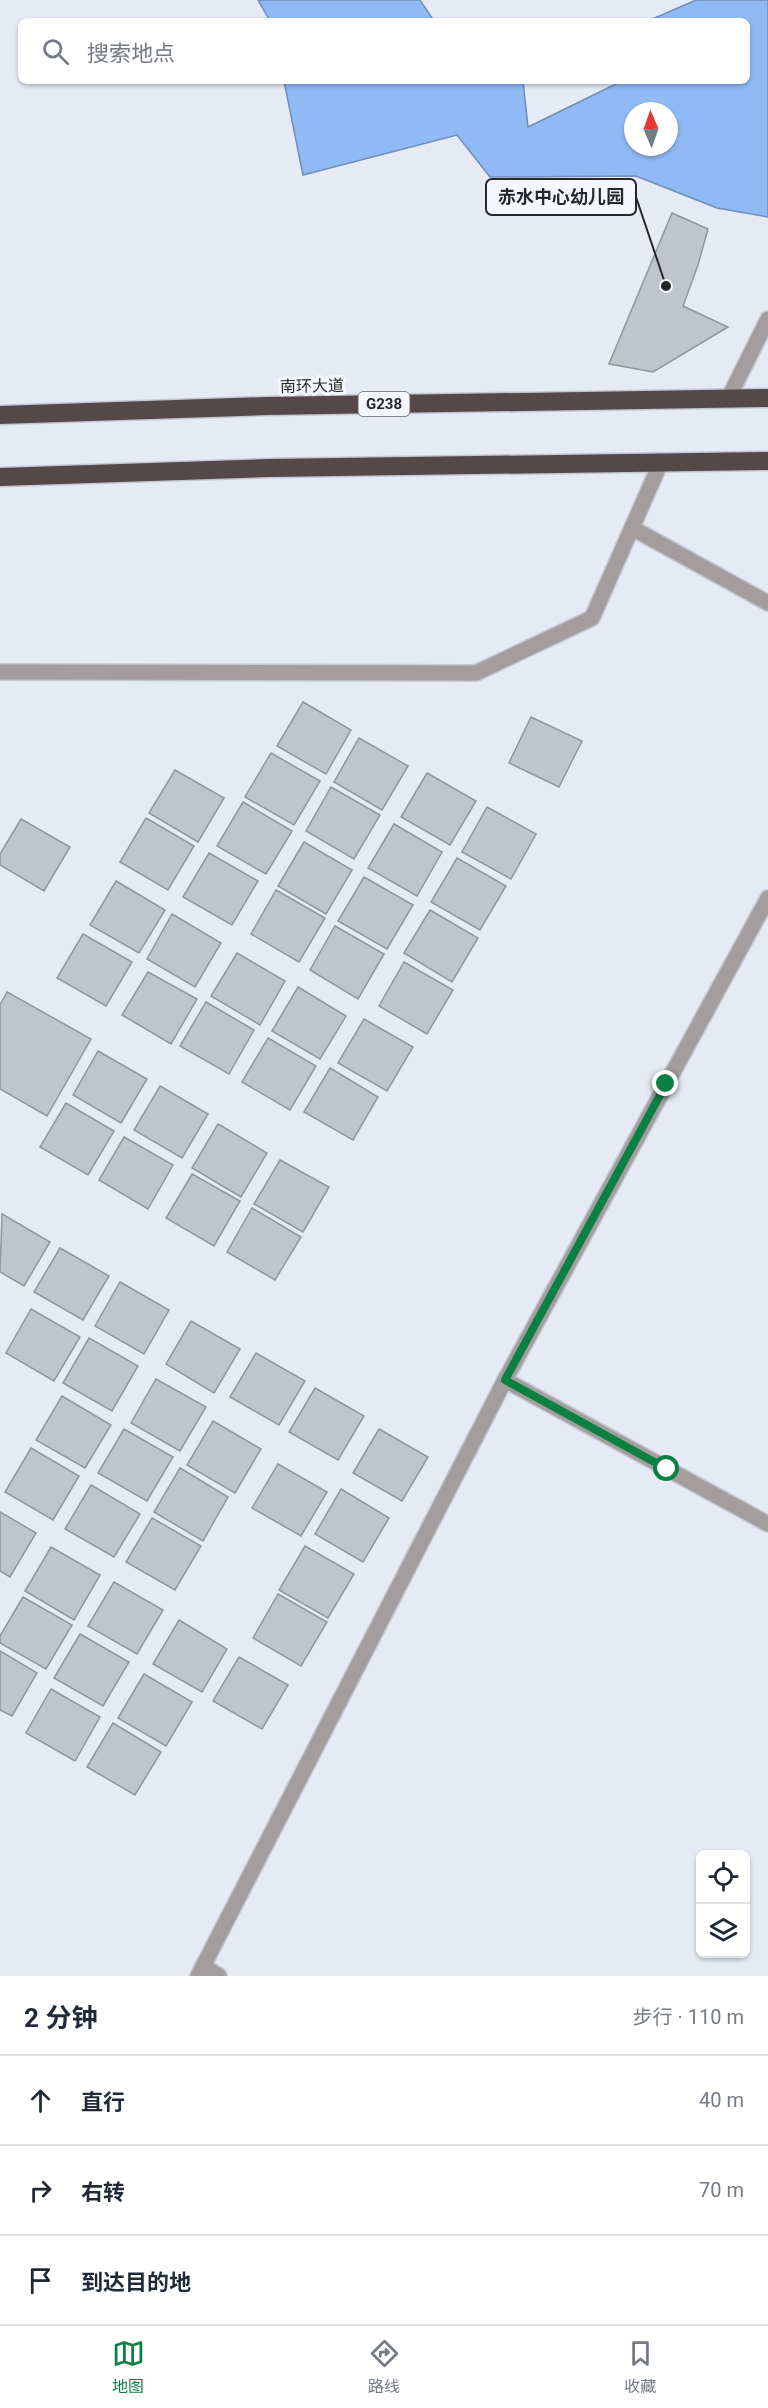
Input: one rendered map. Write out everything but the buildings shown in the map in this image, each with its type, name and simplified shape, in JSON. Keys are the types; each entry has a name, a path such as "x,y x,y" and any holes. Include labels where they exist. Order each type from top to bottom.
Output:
{"highway":[{"name":"南环大道","path":"0,415 267,406 768,398"},
{"path":"0,477 269,468 768,461"}],"street":[{"path":"728,399 768,319"},
{"path":"0,672 476,673 592,618 661,462"},
{"path":"632,528 768,603"},
{"path":"219,1976 200,1971 505,1380 768,898"},
{"path":"505,1380 768,1524"}],"water":[{"path":"258,0 420,0 432,18 268,18"},
{"path":"696,0 768,0 768,217 717,208 636,176 490,177 457,135 303,175 285,84 523,84 528,127 616,84 750,84 750,18 655,18"}],"place":[{"name":"赤水中心幼儿园","path":"666,286"}],"route":[{"path":"666,1084 505,1380 667,1469"}]}
